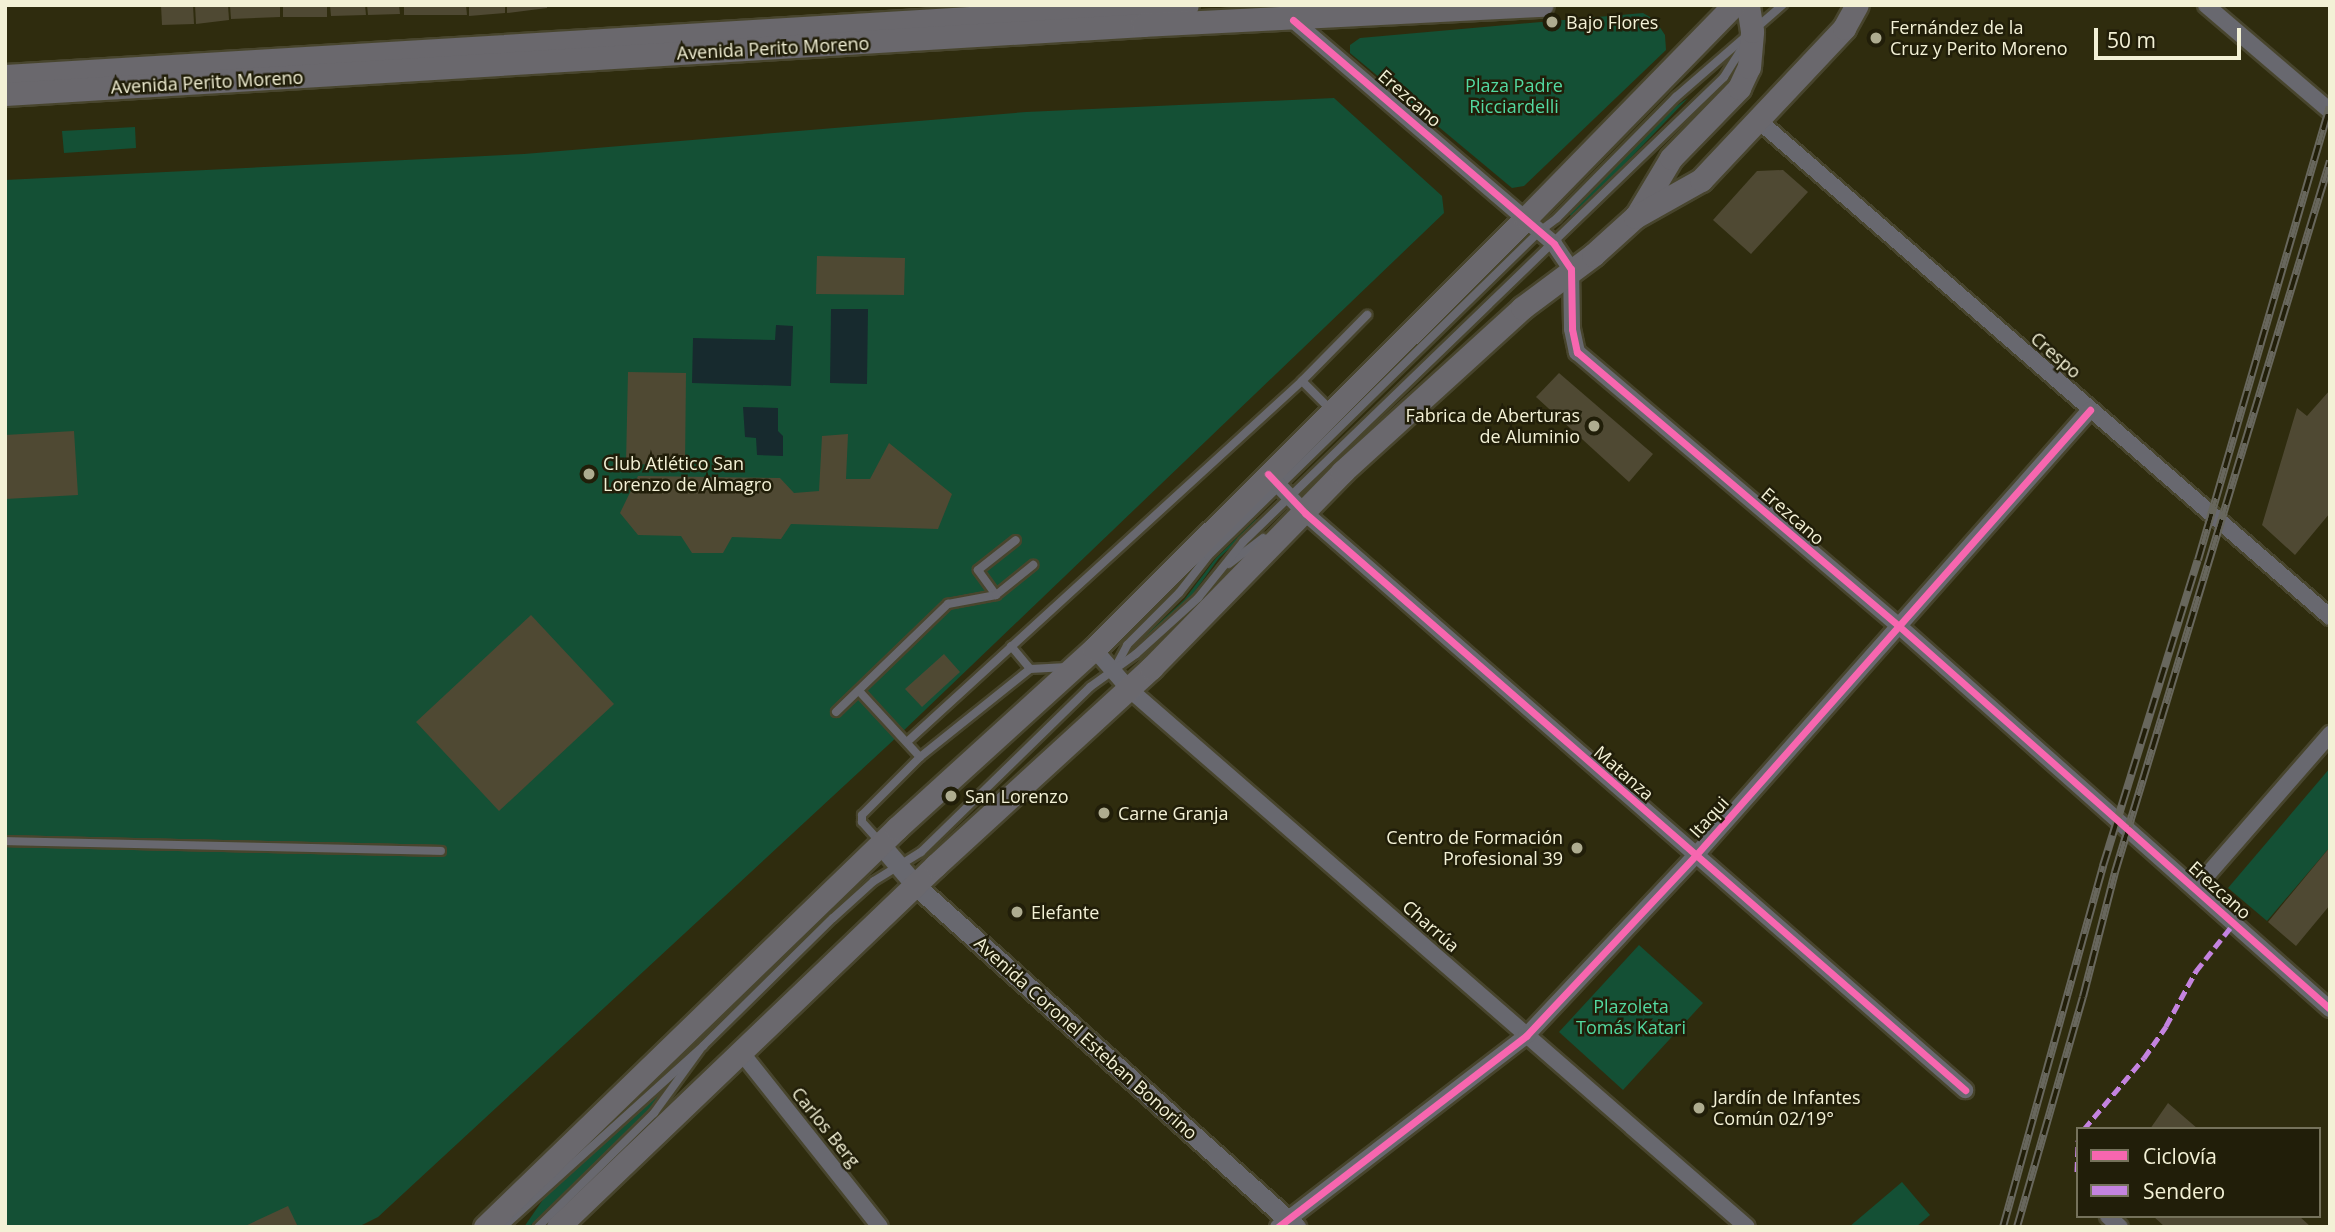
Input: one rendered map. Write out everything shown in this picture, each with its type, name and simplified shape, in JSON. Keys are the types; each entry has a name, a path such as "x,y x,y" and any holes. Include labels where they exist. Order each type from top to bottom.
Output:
{"main road":[{"name":"Avenida Perito Moreno","path":"5,76 1187,5"},
{"name":"Avenida Perito Moreno","path":"5,94 1129,26 1293,20 1541,5"},
{"path":"558,1227 916,886 1129,689 1286,493 1332,411 1533,224 1734,5"},
{"path":"1635,217 1671,158 1739,88 1749,67 1752,31 1748,5"},
{"path":"485,1227 881,845 1094,649 1286,493 1342,472 1522,308 1593,255 1635,217 1701,180 1852,20 1857,5"}],"street":[{"path":"2206,5 2330,111"},
{"name":"Erezcano","path":"1293,20 1554,244 1571,269 1572,329 1577,352 1900,627 2330,1009"},
{"name":"Crespo","path":"1759,121 2330,617"},
{"name":"Itaqui","path":"1287,1224 1526,1035 1695,856 2090,410"},
{"name":"Matanza","path":"1286,493 1695,856 1965,1090"},
{"name":"Charrúa","path":"1094,649 1129,689 1748,1227"},
{"path":"2195,889 2330,734"},
{"name":"Avenida Coronel Esteban Bonorino","path":"881,845 916,886 1287,1224"},
{"name":"Carlos Berg","path":"741,1052 880,1227"}],"lane":[{"path":"503,1227 703,1046 833,918 898,865 921,852 1090,687 1198,598 1286,493 1533,224 1557,218 1676,97 1783,5"},
{"path":"1113,670 1127,645 1179,593 1208,556 1286,493 1554,244 1724,77 1752,31"},
{"path":"907,742 1302,381 1367,316"},
{"path":"1302,381 1332,411"},
{"path":"1223,568 1277,526 1286,493"},
{"path":"996,594 978,570 1016,540"},
{"path":"836,712 948,604 996,594 1033,565"},
{"path":"1011,646 1030,669"},
{"path":"881,845 862,822 862,815 920,757 1030,669 1055,665 1074,667"},
{"path":"859,691 920,757"},
{"path":"5,841 441,851"},
{"path":"538,1227 654,1113 703,1046"}],"green space":[{"name":"Plaza Padre Ricciardelli","path":"1643,13 1655,20 1665,35 1666,50 1524,186 1512,188 1350,53 1350,45 1360,38"},
{"name":"Club Atlético San Lorenzo de Almagro","path":"1334,98 1442,196 1444,213 899,735 378,1217 358,1227 5,1227 5,180 524,154 1026,112"},
{"path":"1688,98 1573,218 1568,213 1666,113"},
{"path":"135,127 136,148 64,153 62,131"},
{"path":"1256,519 1258,522 1219,558 1190,598 1145,640 1144,637 1184,600 1216,558"},
{"path":"2330,768 2330,847 2267,921 2228,888"},
{"name":"Plazoleta Tomás Katari","path":"1639,945 1703,1003 1623,1090 1559,1032"},
{"path":"688,1063 645,1114 529,1227 524,1227 551,1188"},
{"path":"1902,1182 1930,1215 1916,1227 1849,1227"}],"water":[{"path":"831,309 868,309 867,384 830,383"},
{"path":"776,325 793,326 791,386 692,383 693,338 775,340"},
{"path":"743,407 778,408 778,431 783,436 783,456 757,455 756,438 745,437"}],"building":[{"path":"161,5 193,5 194,24 162,25"},
{"path":"195,5 228,5 229,20 196,24"},
{"path":"230,5 280,5 280,17 231,19"},
{"path":"283,5 327,5 327,17 283,17"},
{"path":"330,5 365,5 366,15 331,16"},
{"path":"367,5 399,5 400,14 368,15"},
{"path":"404,5 466,5 467,15 404,15"},
{"path":"469,5 505,5 505,13 469,16"},
{"path":"507,5 547,5 547,8 507,13"},
{"path":"1783,170 1808,192 1751,254 1713,220 1757,171"},
{"path":"817,256 905,258 904,295 816,294"},
{"path":"628,372 686,373 685,465 626,464"},
{"name":"Fabrica de Aberturas de Aluminio","path":"1559,373 1653,454 1629,482 1536,397"},
{"path":"2330,390 2330,513 2295,555 2262,525 2297,408 2307,416"},
{"path":"74,431 78,495 5,499 5,435"},
{"path":"848,434 846,479 870,479 889,443 952,494 938,529 791,524 781,539 732,537 723,553 692,553 681,536 638,535 620,513 638,476 780,478 794,493 819,491 822,436"},
{"path":"531,615 614,704 499,811 416,722"},
{"path":"944,654 960,672 922,707 905,689"},
{"path":"2330,847 2330,905 2296,946 2268,922"},
{"path":"2168,1103 2196,1127 2151,1127"},
{"path":"288,1206 298,1227 243,1227"},
{"path":"2155,1218 2301,1218 2311,1227 2165,1227"}],"railway":[{"path":"2003,1227 2103,866 2198,560 2330,107"},
{"path":"2017,1227 2083,997 2115,872 2330,161"}],"marked path":[{"path":"2086,1127 2144,1058 2166,1026 2196,971 2234,923"}],"cycle path":[{"path":"1293,20 1554,244 1571,269 1572,329 1577,352 1900,627 2330,1009"},
{"path":"1278,1227 1526,1036 1695,856 2090,410"},
{"path":"1268,474 1305,513 1965,1090"}],"place":[{"name":"Bajo Flores","path":"1552,22"},
{"name":"Fernández de la Cruz y Perito Moreno","path":"1876,38"},
{"name":"Fabrica de Aberturas de Aluminio","path":"1594,426"},
{"name":"Club Atlético San Lorenzo de Almagro","path":"589,474"},
{"name":"San Lorenzo","path":"951,796"},
{"name":"Carne Granja","path":"1104,813"},
{"name":"Centro de Formación Profesional 39","path":"1577,848"},
{"name":"Elefante","path":"1017,912"},
{"name":"Jardín de Infantes Común 02/19°","path":"1699,1108"}]}
